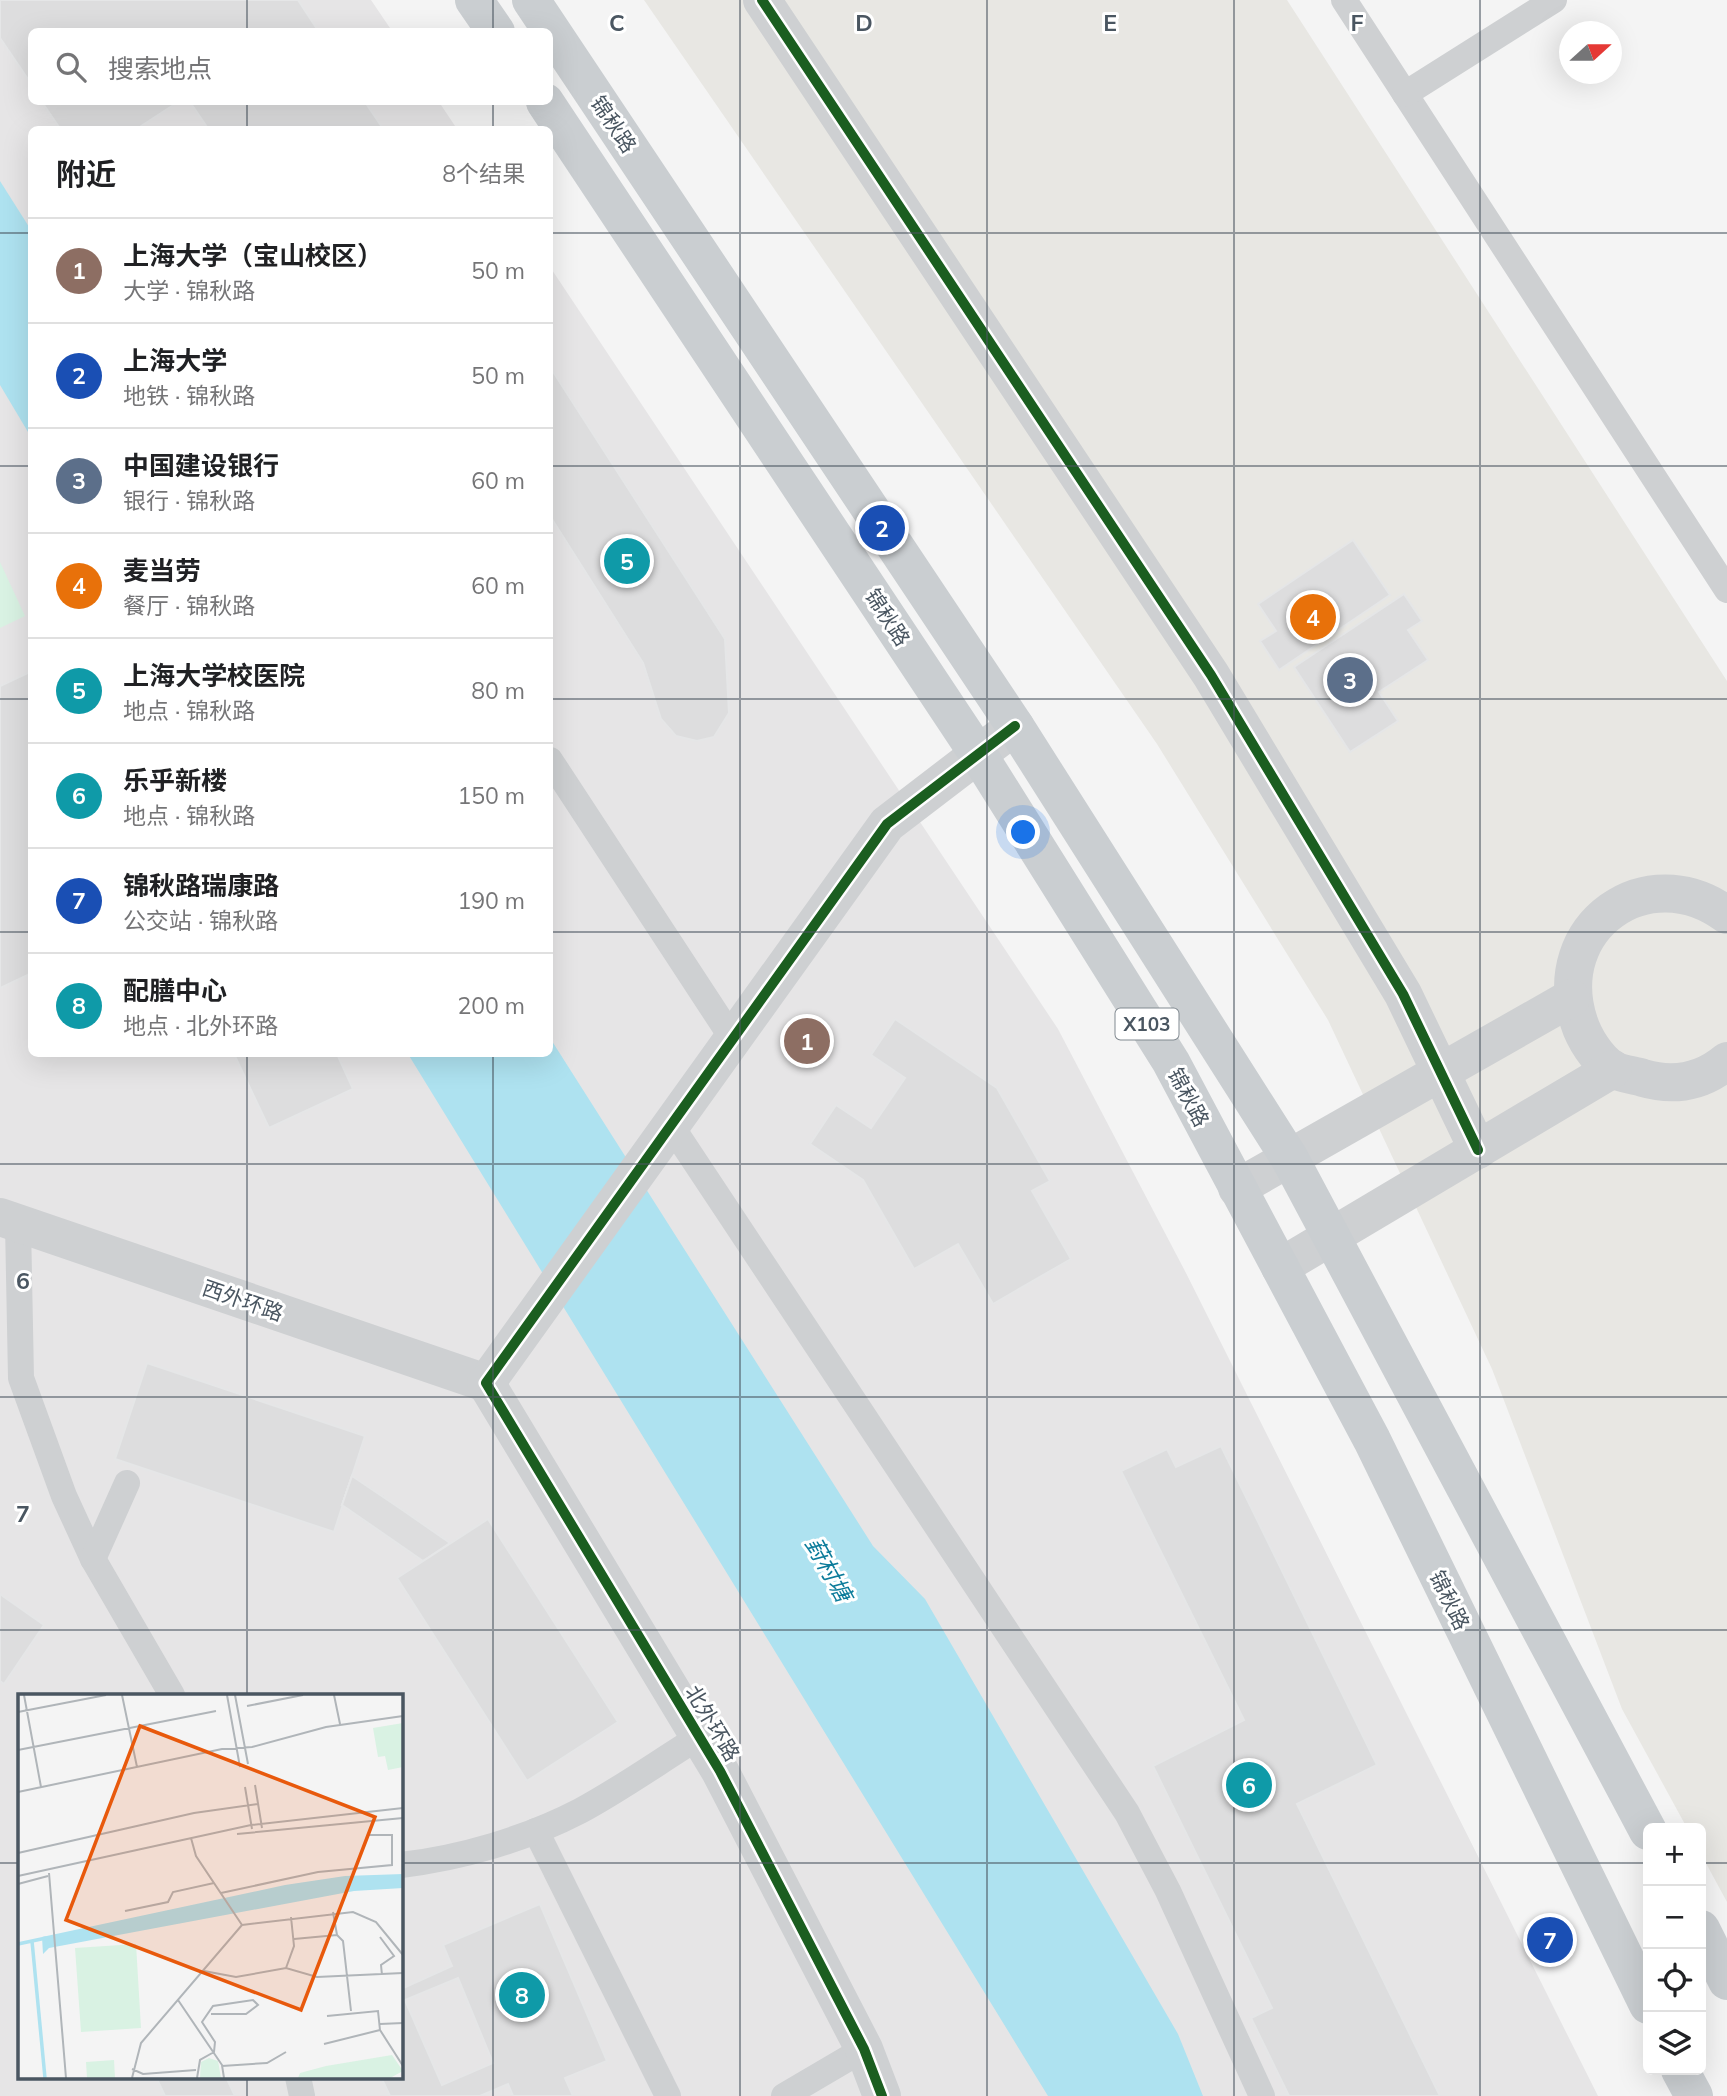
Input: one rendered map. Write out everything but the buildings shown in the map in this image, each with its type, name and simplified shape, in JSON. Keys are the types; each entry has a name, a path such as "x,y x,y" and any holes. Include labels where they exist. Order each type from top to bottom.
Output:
{"main road":[{"path":"474,0 493,28"},
{"name":"锦秋路","path":"531,0 550,28"},
{"name":"锦秋路","path":"553,33 1015,726 1290,1159 1644,1823"},
{"name":"锦秋路","path":"547,105 978,754 1171,1062 1371,1440 1643,1995"},
{"path":"1706,1939 1727,1981"},
{"path":"1683,2075 1693,2096"}],"street":[{"path":"762,0 1211,675 1404,994 1478,1150"},
{"path":"486,1383 646,1164 887,824 1015,726"},
{"path":"1721,903 1678,892 1629,899 1601,917 1575,956 1571,998 1584,1037 1613,1069 1664,1084 1686,1082 1717,1070 1727,1061"},
{"path":"1237,1188 1571,998"},
{"path":"1280,1268 1613,1069"},
{"name":"西外环路","path":"9,1221 486,1383"},
{"name":"北外环路","path":"486,1383 699,1737 864,2049 882,2096"}],"lane":[{"path":"1344,0 1727,590"},
{"path":"1405,94 1554,0"},
{"path":"553,765 734,1041"},
{"path":"672,1127 1127,1814 1168,1891 1262,2096"},
{"path":"9,1221 21,1378 64,1496 93,1559 171,1694"},
{"path":"93,1559 127,1483"},
{"path":"402,1865 428,1862 536,1831 581,1810 699,1737"},
{"path":"536,1831 668,2096"},
{"path":"784,2096 864,2049"},
{"path":"298,2078 302,2096"}],"shaded area":[{"path":"0,0 371,0 390,28 28,28 28,105 441,105 455,126 28,126 28,1057 553,1057 553,272 1058,1029 1186,1273 1598,2096 0,2096"},
{"path":"644,0 1287,0 1727,681 1727,1902 1706,1863 1706,1823 1684,1823 1622,1709 1492,1369 1328,1020 1157,744"}],"green space":[{"path":"0,562 25,616 0,628"}],"water":[{"path":"0,181 28,225 28,432 0,385"},
{"name":"葑村塘","path":"553,1043 873,1546 925,1599 1178,2034 1203,2096 1048,2096 410,1057 553,1057"}],"cycle path":[{"path":"762,0 1211,675 1403,994 1478,1150"},
{"path":"882,2096 864,2049 720,1771 486,1383 887,824 1015,726"}],"place":[{"name":"上海大学","path":"882,528"},
{"name":"上海大学校医院","path":"627,561"},
{"name":"麦当劳","path":"1313,617"},
{"name":"中国建设银行","path":"1350,680"},
{"name":"上海大学（宝山校区）","path":"807,1041"},
{"name":"乐乎新楼","path":"1249,1785"},
{"name":"锦秋路瑞康路","path":"1550,1940"},
{"name":"配膳中心","path":"522,1995"}]}
